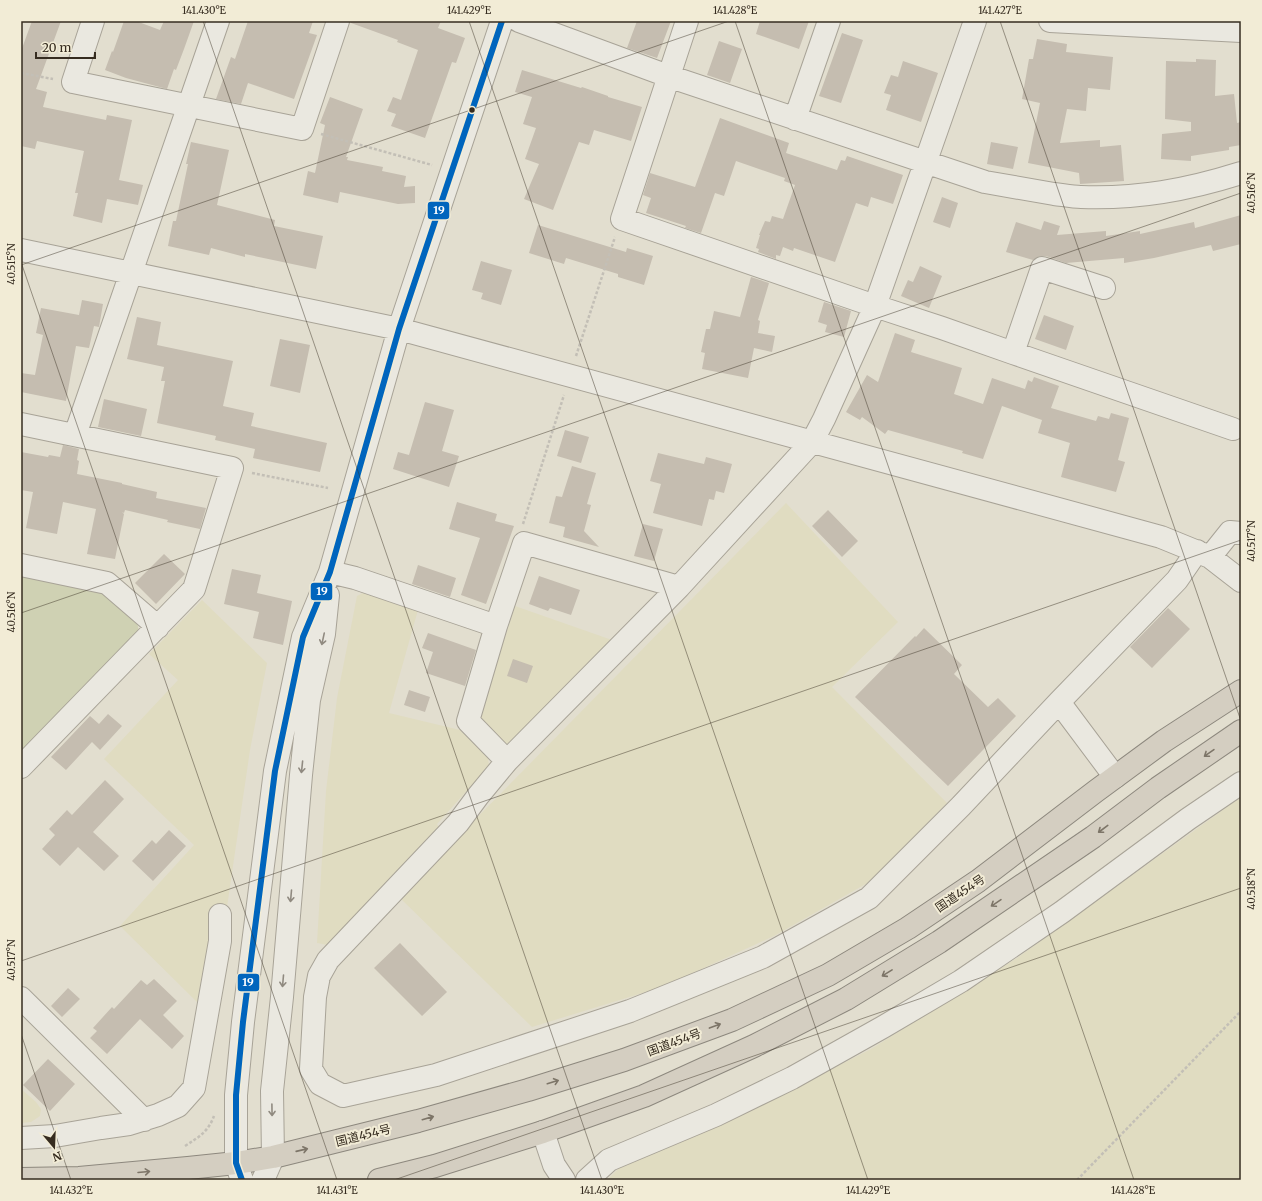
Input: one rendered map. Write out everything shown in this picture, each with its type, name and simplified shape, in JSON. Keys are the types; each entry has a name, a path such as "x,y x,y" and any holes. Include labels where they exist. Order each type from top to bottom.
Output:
{"highway":[{"name":"国道454号","path":"21,1179 239,1172 273,1157 418,1121 528,1090 624,1060 732,1020 828,975 908,928 978,881 1164,741 1241,691"},
{"path":"379,1180 435,1166 543,1132 644,1096 754,1046 846,999 945,937 1093,837 1158,788 1241,731"}],"street":[{"path":"93,21 73,82 302,129 338,21"},
{"path":"75,435 218,21"},
{"path":"239,1172 236,1095 243,1022 275,771 304,637 330,572 399,329 502,21"},
{"path":"519,21 668,76 985,182 1031,191 1080,197 1134,196 1171,192 1241,172"},
{"path":"687,21 622,219 1233,429"},
{"path":"795,119 829,21"},
{"path":"975,21 875,306 824,419 812,442 679,586 508,761 478,796 458,823 328,960 319,976 315,998 310,1069 320,1084 343,1096 436,1076 630,1011 762,957 869,898 961,806 1059,702 1203,554 1230,532 1241,533"},
{"path":"1050,21 1241,31"},
{"path":"21,250 399,329 1161,537 1203,554 1241,581"},
{"path":"1012,353 1042,268 1104,288"},
{"path":"21,424 232,468 194,589 21,767"},
{"path":"508,761 468,721 496,626 524,543 679,586"},
{"path":"21,565 107,583 158,627"},
{"path":"330,572 355,578 496,626"},
{"path":"263,1180 273,1157 272,1090 282,997 301,775 309,700 324,634 330,572"},
{"path":"1059,702 1114,778"},
{"path":"587,1180 609,1160 716,1115 792,1078 961,981 1062,912 1188,819 1241,783"},
{"path":"21,1138 55,1136 130,1124 178,1106 194,1088 220,940 220,915"},
{"path":"21,998 144,1120"},
{"path":"543,1132 554,1165 564,1180"}],"path":[{"path":"21,73 73,82"},
{"path":"302,129 451,171"},
{"path":"232,468 328,488"},
{"path":"1077,1180 1241,1011"},
{"path":"179,1148 202,1136 212,1122 216,1111"}],"shaded area":[{"path":"786,503 898,622 832,687 947,803 871,881 774,936 662,987 532,1027 399,897"},
{"path":"365,592 418,610 389,713 460,730 488,758 489,766 437,824 440,829 328,945 317,943 326,791 337,698 357,596"},
{"path":"202,600 267,663 250,750 227,907 212,907 207,974 200,1005 120,926 194,845 104,759 178,680 149,654"},
{"path":"515,606 612,640 514,743 503,744 479,718"},
{"path":"1241,797 1241,1180 607,1180 620,1167 725,1123 871,1049 1017,958"},
{"path":"21,1089 36,1102 41,1109 40,1116 31,1122 21,1123"}],"green space":[{"path":"21,573 101,590 137,622 139,632 21,753"}],"building":[{"path":"32,21 61,21 36,89 47,92 43,107 106,120 107,115 132,120 119,180 143,185 138,205 107,199 102,223 73,216 78,193 75,193 84,151 37,141 35,149 21,146 21,51"},
{"path":"124,21 136,21 160,30 164,21 194,21 176,70 174,69 167,89 126,78 105,70"},
{"path":"248,21 313,21 309,33 317,35 294,99 248,83 241,104 216,99 231,57 235,59"},
{"path":"351,21 441,21 438,28 465,38 456,63 452,62 425,138 391,126 396,114 387,111 393,97 401,100 418,50 397,42 398,40 351,23"},
{"path":"637,21 671,21 657,58 627,48"},
{"path":"760,21 809,21 799,49 756,34"},
{"path":"842,33 863,40 841,103 819,96"},
{"path":"1037,39 1067,44 1066,52 1113,57 1110,90 1088,88 1086,111 1067,109 1060,143 1100,140 1100,147 1121,145 1124,181 1080,184 1079,173 1028,163 1040,103 1022,99 1029,59 1033,59"},
{"path":"719,41 742,49 730,83 707,75"},
{"path":"1196,59 1216,60 1215,96 1234,94 1237,123 1241,122 1241,145 1229,147 1229,150 1191,156 1191,161 1161,159 1162,134 1191,131 1191,122 1165,119 1166,61 1196,62"},
{"path":"903,61 938,73 921,122 886,110 891,95 884,93 891,75 898,77"},
{"path":"522,70 581,88 582,87 608,97 642,107 631,141 594,130 589,145 579,142 553,210 524,199 539,164 525,159 536,128 523,124 532,97 515,92"},
{"path":"330,97 363,109 346,157 348,157 347,160 383,167 382,171 406,176 404,187 415,186 415,203 398,204 340,192 338,203 303,195 308,171 315,173 325,125 320,123"},
{"path":"720,118 789,143 786,153 837,170 841,160 845,161 847,156 903,175 893,204 871,197 868,207 856,203 835,262 794,248 793,251 783,247 780,256 776,255 776,259 758,252 759,249 756,248 759,235 765,221 770,222 772,216 783,219 795,185 784,181 785,178 736,161 724,196 715,193 701,233 685,228 686,226 646,213 651,198 643,195 650,173 695,187"},
{"path":"191,142 229,150 217,205 275,220 274,226 323,236 316,269 245,254 245,257 211,248 209,255 168,246 173,221 176,221"},
{"path":"991,142 1018,147 1013,169 987,164"},
{"path":"942,197 958,203 950,228 933,222"},
{"path":"1241,215 1241,244 1213,251 1211,245 1124,263 1124,258 1066,263 1046,256 1040,256 1033,260 1006,252 1016,222 1041,230 1044,221 1060,226 1057,235 1106,231 1106,236 1140,231 1140,234 1194,222 1195,228"},
{"path":"538,225 626,252 627,248 653,256 644,285 618,277 618,274 566,258 564,264 529,253"},
{"path":"481,261 512,270 501,305 481,299 483,293 472,290"},
{"path":"920,266 942,276 929,308 901,296 908,280 913,282"},
{"path":"751,277 769,283 758,320 760,321 758,333 775,336 772,352 754,348 748,378 702,369 705,353 701,352 706,329 710,329 714,311 740,317"},
{"path":"82,300 103,304 99,327 94,326 89,348 76,346 66,401 21,392 21,373 35,375 43,335 36,333 41,308 79,315"},
{"path":"824,302 851,311 844,337 825,332 827,325 818,322"},
{"path":"1044,315 1074,326 1066,350 1035,339"},
{"path":"137,317 161,322 157,345 233,361 223,406 254,413 251,426 327,443 320,472 253,458 255,449 215,440 216,436 157,423 165,381 161,381 164,367 127,359"},
{"path":"895,333 915,340 911,352 962,368 954,394 983,404 992,378 1025,389 1028,380 1032,382 1034,377 1059,386 1051,408 1096,421 1098,416 1109,419 1111,413 1129,418 1118,460 1125,462 1116,492 1061,477 1070,443 1038,433 1042,420 1002,406 983,459 962,453 963,451 888,430 885,434 862,417 860,420 846,412 867,375 878,382"},
{"path":"280,339 310,345 300,393 270,386"},
{"path":"104,399 147,409 141,436 98,427"},
{"path":"425,402 454,410 442,451 459,456 449,487 393,469 398,452 409,455"},
{"path":"565,430 589,437 581,463 557,456"},
{"path":"63,445 79,449 77,474 157,492 156,498 206,508 200,529 167,522 168,520 125,510 124,513 122,512 124,514 115,559 87,554 96,509 63,502 57,534 26,528 33,492 21,490 21,452 48,457 49,455 60,457"},
{"path":"658,453 704,464 706,457 732,464 724,493 716,491 714,500 709,499 702,526 653,513 661,484 650,481"},
{"path":"572,466 596,473 587,504 591,505 584,531 599,547 563,537 565,527 549,523 556,496 562,497"},
{"path":"457,502 497,514 495,521 514,526 486,604 461,595 480,538 449,529"},
{"path":"828,510 858,541 842,557 812,526"},
{"path":"643,524 663,529 654,561 634,556"},
{"path":"164,554 185,574 156,604 135,583"},
{"path":"418,565 456,578 450,597 412,584"},
{"path":"232,569 261,575 257,593 292,601 283,645 253,638 259,612 224,604"},
{"path":"539,576 580,590 571,615 550,608 548,611 529,604"},
{"path":"1168,608 1190,629 1152,668 1130,647"},
{"path":"924,628 962,665 954,674 988,707 998,698 1016,716 948,786 855,697"},
{"path":"428,633 476,650 465,686 426,673 433,652 422,648"},
{"path":"513,659 533,666 527,683 507,676"},
{"path":"409,690 430,697 425,712 404,705"},
{"path":"108,714 122,726 100,750 92,742 66,770 51,757 90,716 99,724"},
{"path":"105,780 124,799 93,832 119,856 104,871 78,847 60,866 42,849 55,835 49,829 67,810 72,815"},
{"path":"169,830 186,846 153,881 132,861 152,840 156,844"},
{"path":"400,943 447,992 422,1016 374,968"},
{"path":"154,979 177,1001 163,1015 184,1036 172,1049 140,1019 107,1054 90,1038 97,1031 93,1028 112,1007 114,1009 141,980 147,985"},
{"path":"68,988 80,999 62,1017 51,1006"},
{"path":"48,1059 75,1084 50,1111 23,1085"}],"transit line":[{"name":"19","path":"242,1180 236,1163 236,1095 243,1022 275,771 303,637 330,572 399,329 502,21"}]}
